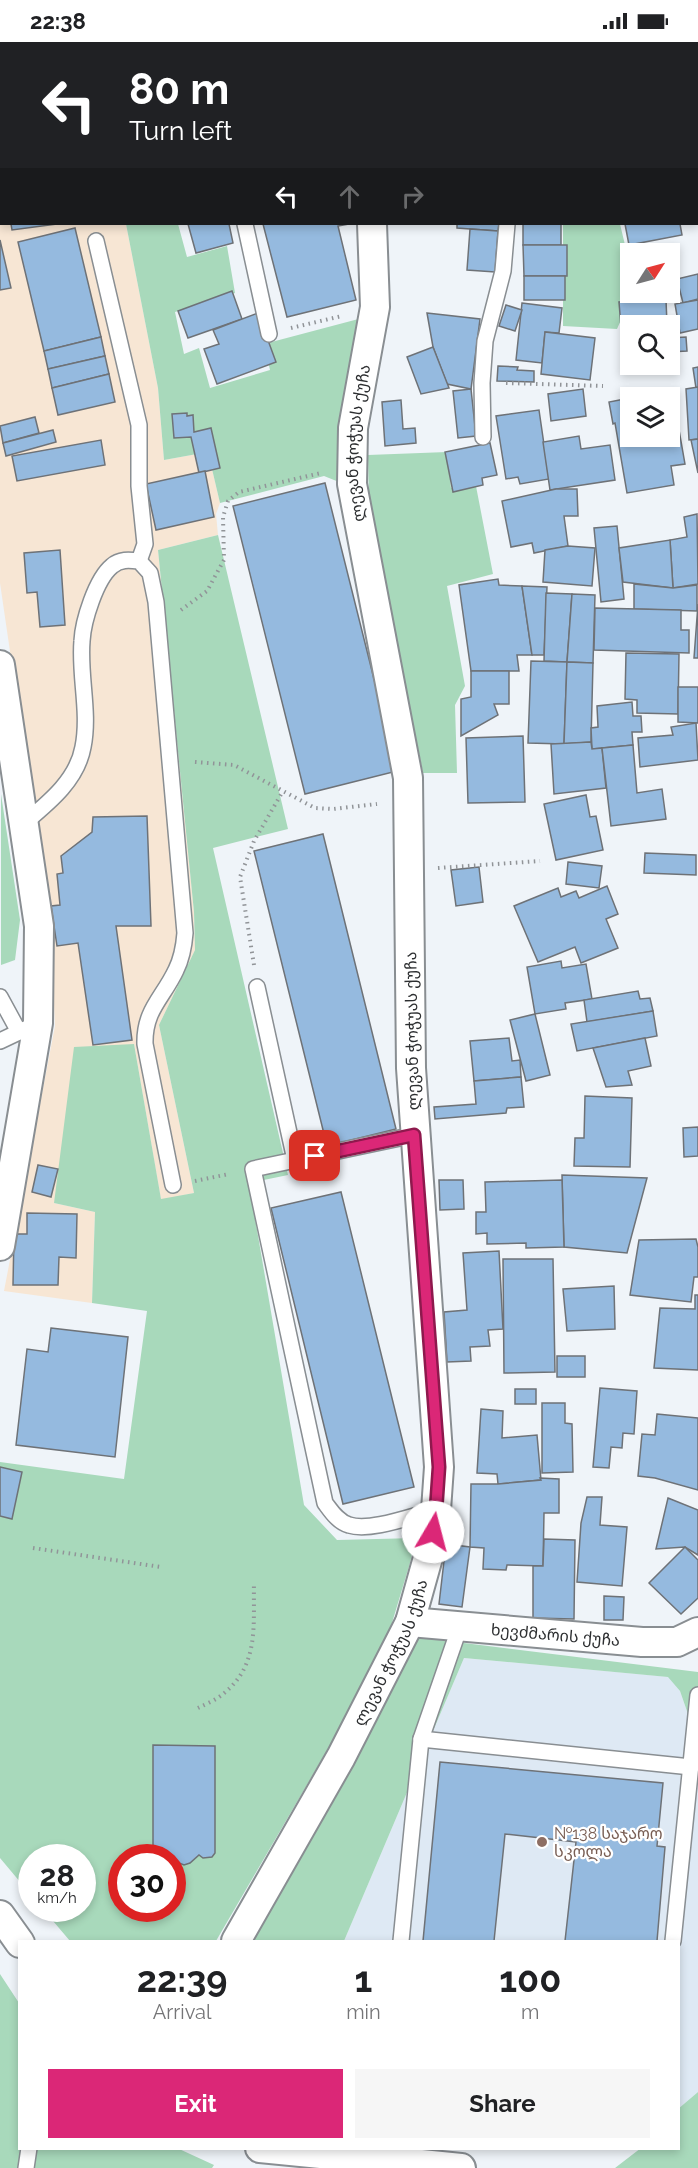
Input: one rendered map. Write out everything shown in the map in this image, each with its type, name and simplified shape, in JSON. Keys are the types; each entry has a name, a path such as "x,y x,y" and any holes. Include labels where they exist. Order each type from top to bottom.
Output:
{"street":[{"name":"ლევან ჭოჭუას ქუჩა","path":"237,1940 341,1757 410,1622 429,1554 436,1510 439,1467 411,1068 410,869 406,768 352,484 353,428 375,308 372,225"},
{"path":"0,666 5,748 22,825 39,926 0,1246"},
{"name":"ხევძმარის ქუჩა","path":"410,1622 642,1642 677,1642 698,1632"},
{"path":"0,1914 18,1940"},
{"path":"280,2150 461,2168"}],"lane":[{"path":"245,225 269,334"},
{"path":"483,437 482,383 485,341 504,271 507,225"},
{"path":"96,241 139,425 139,486 145,544 139,561"},
{"path":"22,825 58,794 76,766 83,748 85,719 82,642 85,619 99,584 112,566 124,560 139,561 150,573 156,602 185,933 183,952 175,971 154,1005 144,1027 145,1044 173,1185"},
{"path":"257,987 295,1160"},
{"path":"0,997 28,1028 0,1041"},
{"path":"414,1135 253,1169 325,1503 334,1515 348,1525 370,1526 436,1510"},
{"path":"401,1940 421,1739 460,1626"},
{"path":"673,1940 698,1695"},
{"path":"421,1739 691,1767"},
{"path":"26,2168 29,2150"}],"path":[{"path":"269,334 375,308"},
{"path":"482,383 603,386"},
{"path":"207,591 224,560 223,517 228,501 239,492 327,471 352,484"},
{"path":"170,761 234,765 315,808 333,809 408,801"},
{"path":"257,987 240,877 254,840 283,791"},
{"path":"410,869 540,861"},
{"path":"173,1185 253,1169"},
{"path":"33,1548 161,1568"},
{"path":"198,1708 224,1694 246,1667 253,1648 254,1582"}],"shaded area":[{"path":"0,225 126,225 158,388 164,460 208,452 220,503 216,514 218,535 158,550 194,912 195,950 159,1025 194,1193 161,1200 134,1044 54,1203 95,1212 92,1303 4,1291 55,1026 50,925 0,583"},
{"name":"№138 საჯარო სკოლა","path":"464,1658 669,1677 680,1691 698,1743 698,2092 680,2107 680,1940 344,1940"}],"green space":[{"path":"126,225 178,225 187,257 227,246 235,293 175,312 184,354 199,348 210,388 270,370 264,344 366,317 344,484 324,476 220,503 208,452 164,460 158,388"},
{"path":"563,225 620,225 625,243 620,243 620,303 629,303 623,315 620,315 617,329 563,326"},
{"path":"447,452 451,488 475,481 493,574 447,586 465,686 455,705 457,773 423,773 369,504 368,455"},
{"path":"218,535 288,829 213,848 288,1175 249,1183 304,1505 337,1540 416,1538 382,1656 217,1940 69,1940 54,1922 96,1922 96,1844 18,1844 18,1879 0,1858 0,1462 124,1479 147,1311 92,1303 95,1212 54,1203 74,1047 134,1044 161,1199 194,1193 159,1025 195,950 194,912 158,550"},
{"path":"1,794 20,920 15,960 1,965"},
{"path":"416,1637 698,1672 698,1743 680,1691 668,1677 464,1658 344,1940 252,1940"},
{"path":"0,1974 18,2001 18,2150 181,2150 214,2165 212,2168 0,2168"},
{"path":"698,2092 698,2168 615,2168 638,2150 680,2150 680,2107"}],"building":[{"path":"11,225 50,225 12,230"},
{"path":"188,225 229,225 233,243 196,253"},
{"path":"263,225 344,225 338,226 356,300 287,317"},
{"path":"457,225 499,225 498,231 457,228"},
{"path":"523,225 561,225 561,245 523,245"},
{"path":"625,225 680,225 682,235 629,243"},
{"path":"75,228 101,337 44,351 18,242"},
{"path":"470,229 498,231 495,272 467,270"},
{"path":"0,240 11,288 0,290"},
{"path":"523,245 567,245 567,276 524,276"},
{"path":"698,274 698,299 683,303 680,278"},
{"path":"524,276 565,276 565,300 524,300"},
{"path":"232,291 242,319 188,338 178,311"},
{"path":"698,300 698,329 680,333 680,315 677,315 675,304"},
{"path":"619,302 666,303 667,315 620,315"},
{"path":"522,303 562,308 559,333 545,332 542,363 516,360"},
{"path":"506,305 522,310 515,331 499,326"},
{"path":"258,313 276,362 217,384 204,349 219,344 213,330"},
{"path":"427,313 480,319 471,389 447,384 433,347"},
{"path":"545,332 595,338 590,380 541,374"},
{"path":"101,337 105,356 48,369 44,351"},
{"path":"680,337 686,337 687,351 680,351"},
{"path":"433,347 449,388 421,394 407,357"},
{"path":"105,356 109,374 52,388 48,369"},
{"path":"498,366 534,371 534,382 497,381"},
{"path":"698,367 698,387 696,388 693,368"},
{"path":"109,374 115,402 58,415 52,388"},
{"path":"698,387 698,439 689,440 686,389"},
{"path":"471,389 476,436 458,438 453,391"},
{"path":"583,389 586,416 551,421 548,394"},
{"path":"401,400 403,429 415,428 416,443 385,446 382,402"},
{"path":"620,400 620,447 680,447 680,436 685,464 671,466 674,485 627,493 615,423 613,424 609,402"},
{"path":"539,410 549,479 520,484 518,477 506,479 496,416"},
{"path":"187,413 187,416 193,415 194,432 211,428 220,468 199,473 191,437 174,438 172,414"},
{"path":"35,417 39,433 3,443 0,426"},
{"path":"53,430 56,442 6,456 3,443"},
{"path":"579,436 581,449 610,445 615,480 550,490 543,442"},
{"path":"698,439 698,473 691,440"},
{"path":"101,440 105,465 17,481 12,456"},
{"path":"490,443 497,475 482,478 483,485 453,492 445,452"},
{"path":"205,471 214,517 156,530 146,484"},
{"path":"325,483 397,771 305,794 233,506"},
{"path":"556,489 577,489 578,516 564,516 568,546 534,553 532,543 511,547 502,501"},
{"path":"697,514 698,584 673,588 670,540 687,537 684,517"},
{"path":"617,526 624,599 601,602 594,528"},
{"path":"670,540 673,588 623,582 619,548"},
{"path":"568,546 595,548 592,586 543,582 545,550"},
{"path":"60,550 65,625 40,627 37,592 27,593 24,553"},
{"path":"498,579 499,585 522,586 532,655 517,655 519,671 471,671 459,585"},
{"path":"634,584 673,588 697,585 697,611 634,609"},
{"path":"522,586 547,587 544,655 532,655"},
{"path":"546,593 572,594 567,662 544,661"},
{"path":"572,594 595,595 593,663 567,662"},
{"path":"698,604 698,658 694,658"},
{"path":"595,608 681,610 681,630 689,630 689,653 594,650"},
{"path":"626,653 679,654 678,714 637,713 637,700 625,699"},
{"path":"531,661 567,662 564,744 528,743"},
{"path":"567,662 593,663 591,742 564,744"},
{"path":"471,671 509,671 509,704 494,704 498,715 461,736 461,699 471,697"},
{"path":"678,687 698,687 698,723 678,722"},
{"path":"632,702 633,716 641,716 642,732 632,732 633,745 592,749 591,728 598,727 597,706"},
{"path":"696,723 698,760 640,767 638,738 673,735 671,727"},
{"path":"523,736 525,802 468,803 466,738"},
{"path":"591,742 592,749 602,748 606,788 554,794 551,744"},
{"path":"633,745 637,793 662,789 666,819 611,826 602,748"},
{"path":"586,795 590,817 596,816 603,850 556,860 544,804"},
{"path":"147,816 151,926 116,926 132,1040 93,1045 78,943 57,946 51,906 60,905 57,874 63,873 61,856 92,832 93,817"},
{"path":"323,834 396,1129 327,1146 254,851"},
{"path":"645,853 696,855 696,875 644,873"},
{"path":"568,862 602,866 599,888 566,884"},
{"path":"479,867 483,902 456,906 451,870"},
{"path":"607,886 618,914 606,919 618,948 581,963 575,947 538,962 514,906 558,888 561,897 576,891 579,898"},
{"path":"561,961 562,968 586,964 592,999 565,1003 566,1009 535,1014 527,967"},
{"path":"638,991 640,999 650,998 653,1011 587,1022 584,1000"},
{"path":"653,1011 657,1036 577,1051 571,1024"},
{"path":"535,1014 550,1075 526,1081 510,1020"},
{"path":"509,1038 512,1061 520,1060 521,1077 474,1081 470,1041"},
{"path":"645,1038 651,1066 628,1071 632,1085 606,1087 593,1048"},
{"path":"521,1077 524,1107 507,1108 506,1113 435,1119 434,1107 476,1104 474,1081"},
{"path":"585,1096 632,1098 630,1167 574,1166 575,1138 584,1138"},
{"path":"698,1127 698,1156 684,1157 683,1128"},
{"path":"38,1165 58,1169 51,1197 32,1192"},
{"path":"562,1175 647,1178 627,1253 564,1247"},
{"path":"439,1180 463,1180 464,1209 440,1210"},
{"path":"562,1180 564,1247 526,1248 526,1243 487,1244 487,1233 476,1234 476,1212 486,1212 485,1182"},
{"path":"341,1192 414,1487 343,1504 271,1208"},
{"path":"27,1213 77,1214 76,1258 59,1257 58,1285 13,1285 14,1234 27,1234"},
{"path":"696,1239 698,1277 694,1277 691,1302 630,1295 639,1240"},
{"path":"499,1251 503,1329 488,1330 490,1346 470,1347 471,1361 447,1362 444,1312 467,1310 463,1253"},
{"path":"503,1259 553,1259 555,1372 504,1373"},
{"path":"614,1286 615,1329 567,1331 563,1289"},
{"path":"695,1295 698,1295 698,1370 654,1368 660,1308 695,1309"},
{"path":"51,1328 128,1337 115,1457 16,1445 27,1349 48,1352"},
{"path":"557,1356 585,1356 585,1377 557,1377"},
{"path":"600,1388 637,1391 634,1434 623,1433 622,1448 611,1447 609,1468 593,1467"},
{"path":"515,1389 536,1389 536,1404 515,1404"},
{"path":"542,1403 565,1403 565,1423 572,1424 573,1472 542,1473"},
{"path":"481,1409 503,1411 502,1438 537,1435 541,1480 498,1484 497,1474 477,1473"},
{"path":"657,1414 698,1418 698,1490 655,1478 638,1476 642,1434 655,1435"},
{"path":"0,1467 22,1472 12,1519 0,1516"},
{"path":"540,1478 559,1479 559,1513 544,1513 543,1566 507,1565 506,1570 483,1569 484,1548 470,1547 471,1484 498,1484 541,1480"},
{"path":"587,1497 602,1497 600,1525 627,1527 622,1586 577,1582 581,1523"},
{"path":"668,1498 698,1510 698,1555 685,1547 656,1549"},
{"path":"544,1539 575,1540 574,1619 533,1618 533,1566 543,1566"},
{"path":"446,1544 470,1547 462,1607 439,1604"},
{"path":"685,1547 698,1560 698,1598 681,1614 649,1583"},
{"path":"604,1596 624,1597 623,1620 604,1620"},
{"path":"153,1745 215,1746 215,1853 212,1857 203,1858 199,1855 186,1864 186,1844 153,1844"},
{"path":"440,1762 663,1783 657,1846 665,1847 657,1940 565,1940 576,1842 505,1834 494,1940 423,1940"}],"place":[{"name":"№138 საჯარო სკოლა","path":"542,1842"}],"route":[{"path":"315,1156 414,1135 439,1467 433,1532"}]}
